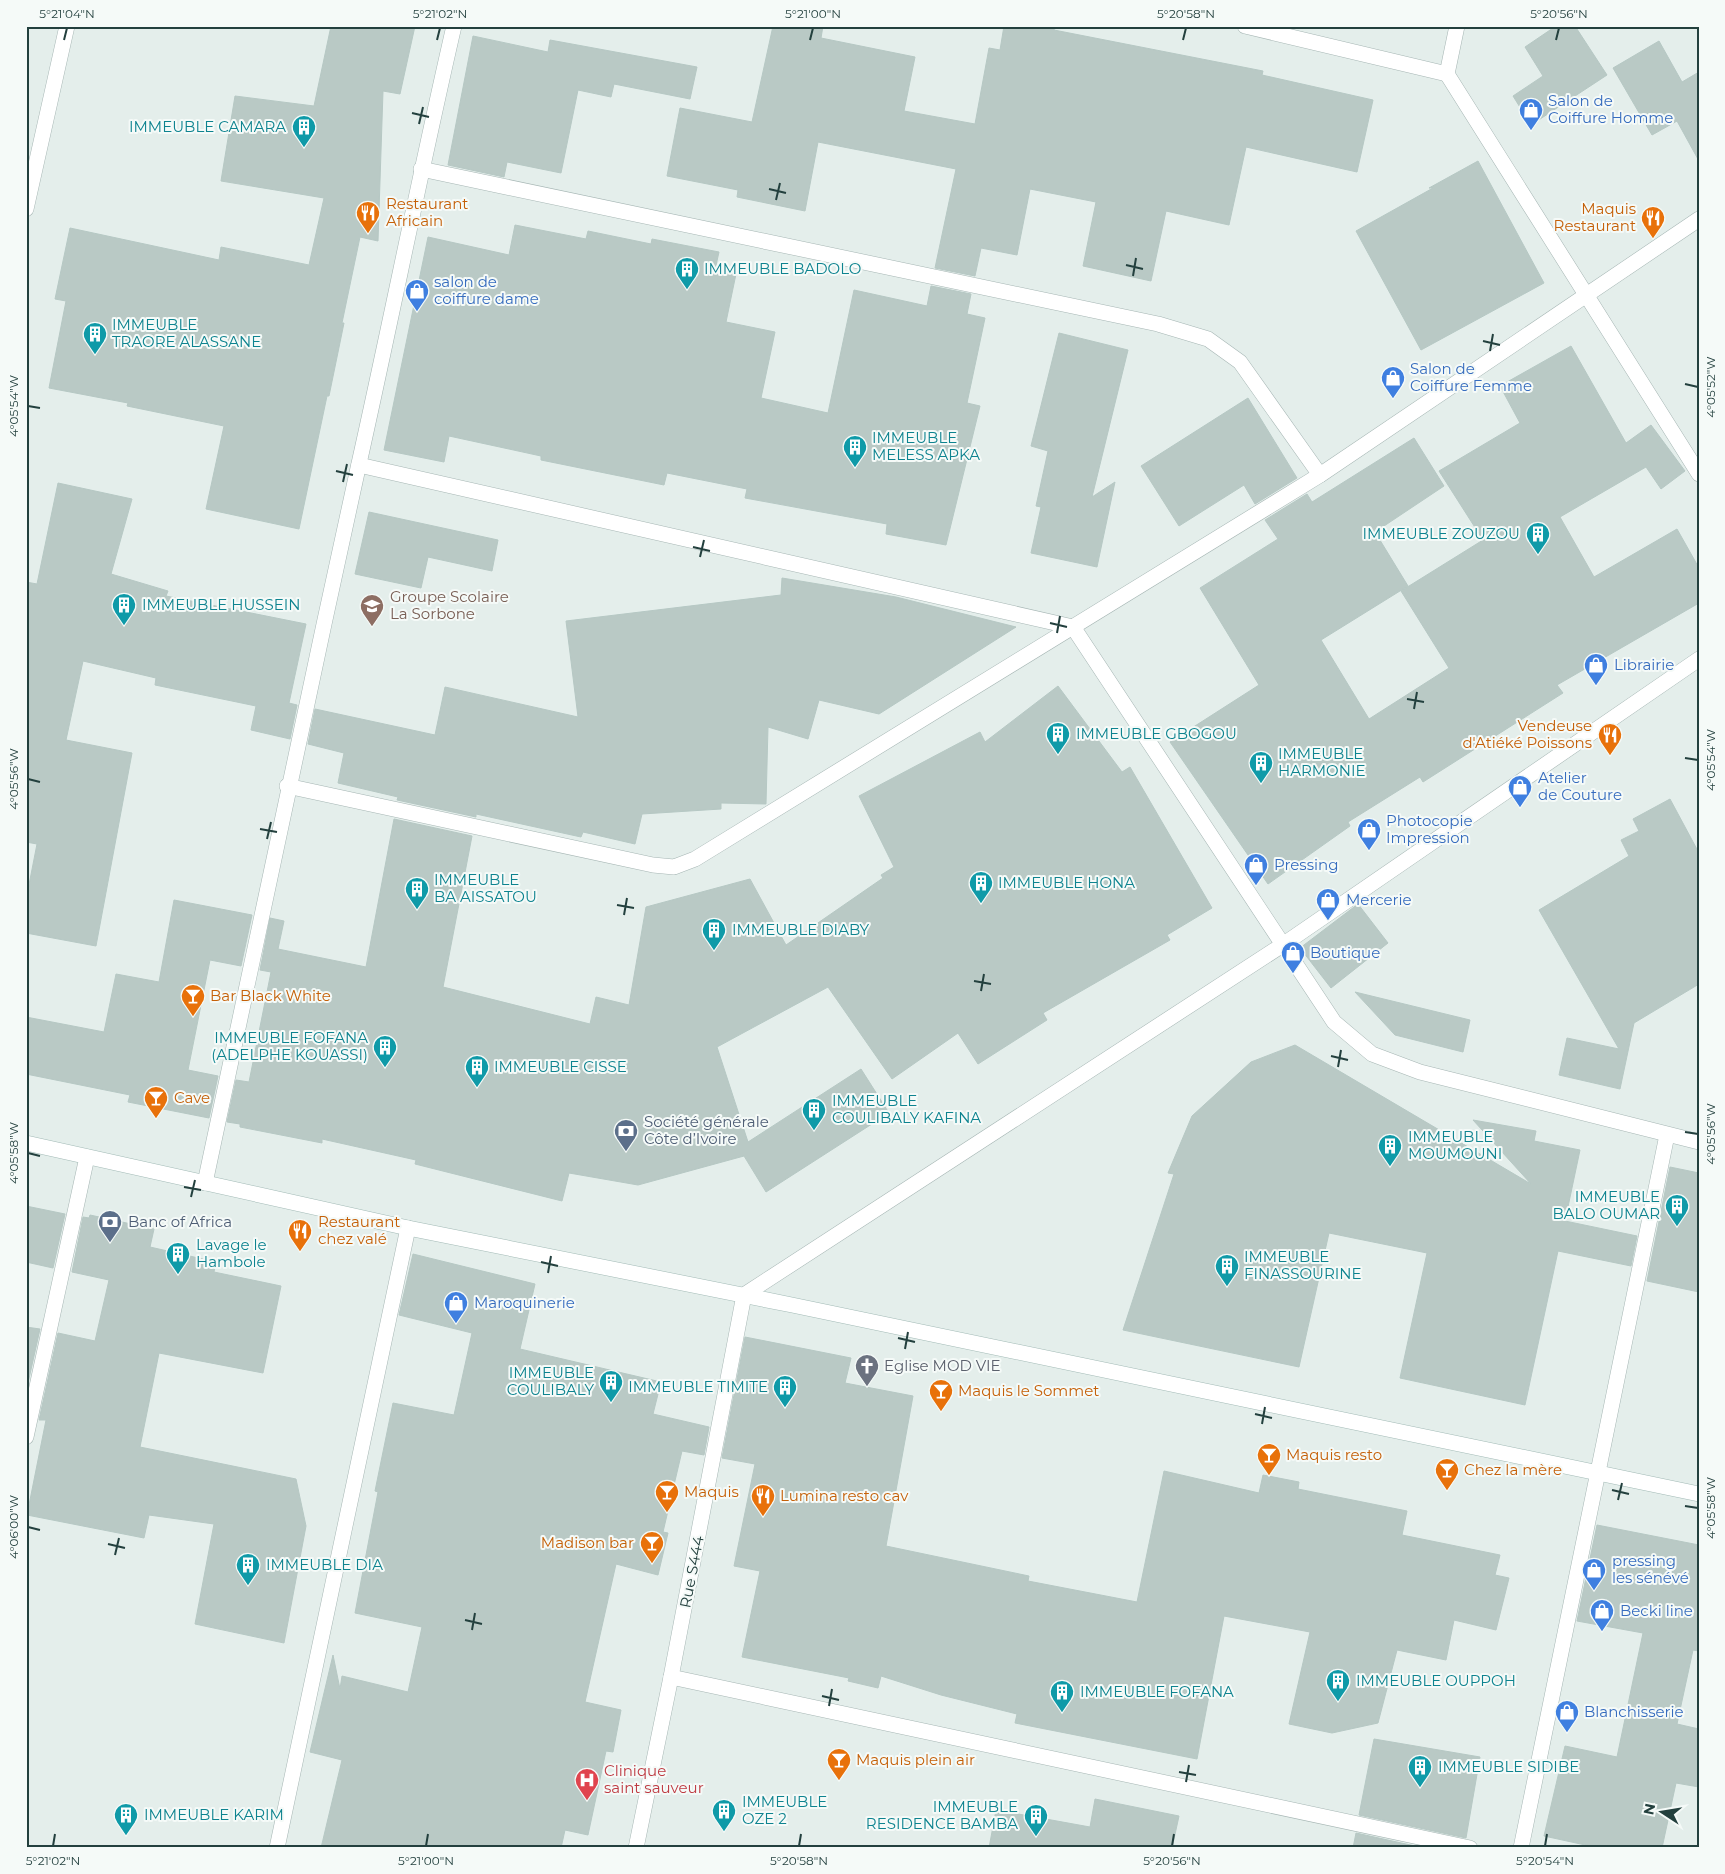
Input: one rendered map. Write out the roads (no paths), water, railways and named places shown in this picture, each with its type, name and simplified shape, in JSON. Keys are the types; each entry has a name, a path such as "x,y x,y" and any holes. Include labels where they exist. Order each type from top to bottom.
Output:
{"street":[{"path":"26,209 67,26"},
{"path":"205,1183 288,786 359,465 420,169 454,26"},
{"path":"1245,26 1447,74 1587,293 1699,474"},
{"path":"1447,74 1457,26"},
{"path":"420,169 1158,324 1208,339 1240,362 1320,475"},
{"path":"288,786 653,865 674,867 695,859 1320,475 1699,219"},
{"path":"359,465 1073,627 1334,1022 1372,1054 1420,1072 1699,1142"},
{"path":"744,1295 1284,944 1699,659"},
{"path":"1521,1848 1667,1135"},
{"path":"26,1144 408,1228 744,1295 1699,1494"},
{"path":"26,1437 87,1157"},
{"path":"277,1848 408,1228"},
{"name":"Rue S444","path":"636,1848 671,1677 744,1295"},
{"path":"671,1677 1470,1848"}],"place":[{"name":"Salon de Coiffure Homme","path":"1531,131"},
{"name":"IMMEUBLE CAMARA","path":"304,148"},
{"name":"Restaurant Africain","path":"368,234"},
{"name":"Maquis Restaurant","path":"1653,239"},
{"name":"IMMEUBLE BADOLO","path":"687,290"},
{"name":"salon de coiffure dame","path":"417,312"},
{"name":"IMMEUBLE TRAORE ALASSANE","path":"95,355"},
{"name":"Salon de Coiffure Femme","path":"1393,399"},
{"name":"IMMEUBLE MELESS APKA","path":"855,468"},
{"name":"IMMEUBLE ZOUZOU","path":"1538,555"},
{"name":"IMMEUBLE HUSSEIN","path":"124,626"},
{"name":"Groupe Scolaire La Sorbone","path":"372,627"},
{"name":"Librairie","path":"1596,686"},
{"name":"IMMEUBLE GBOGOU","path":"1058,755"},
{"name":"Vendeuse d'Atiéké Poissons","path":"1610,756"},
{"name":"IMMEUBLE HARMONIE","path":"1261,784"},
{"name":"Atelier de Couture","path":"1520,808"},
{"name":"Photocopie Impression","path":"1369,851"},
{"name":"Pressing","path":"1256,886"},
{"name":"IMMEUBLE HONA","path":"981,904"},
{"name":"IMMEUBLE BA AISSATOU","path":"417,910"},
{"name":"Mercerie","path":"1328,921"},
{"name":"IMMEUBLE DIABY","path":"714,951"},
{"name":"Boutique","path":"1293,974"},
{"name":"Bar Black White","path":"193,1017"},
{"name":"IMMEUBLE FOFANA (ADELPHE KOUASSI)","path":"385,1068"},
{"name":"IMMEUBLE CISSE","path":"477,1088"},
{"name":"Cave","path":"156,1119"},
{"name":"IMMEUBLE COULIBALY KAFINA","path":"814,1131"},
{"name":"Société générale Côte d’Ivoire","path":"626,1152"},
{"name":"IMMEUBLE MOUMOUNI","path":"1390,1167"},
{"name":"IMMEUBLE BALO OUMAR","path":"1677,1227"},
{"name":"Banc of Africa","path":"110,1243"},
{"name":"Restaurant chez valé","path":"300,1252"},
{"name":"Lavage le Hambole","path":"178,1275"},
{"name":"IMMEUBLE FINASSOURINE","path":"1227,1287"},
{"name":"Maroquinerie","path":"456,1324"},
{"name":"Eglise MOD VIE","path":"867,1387"},
{"name":"IMMEUBLE COULIBALY","path":"611,1403"},
{"name":"IMMEUBLE TIMITE","path":"785,1408"},
{"name":"Maquis le Sommet","path":"941,1412"},
{"name":"Maquis resto","path":"1269,1476"},
{"name":"Chez la mère","path":"1447,1491"},
{"name":"Maquis","path":"667,1513"},
{"name":"Lumina resto cav","path":"763,1517"},
{"name":"Madison bar","path":"652,1564"},
{"name":"IMMEUBLE DIA","path":"248,1586"},
{"name":"pressing les sénévé","path":"1594,1591"},
{"name":"Becki line","path":"1602,1632"},
{"name":"IMMEUBLE OUPPOH","path":"1338,1702"},
{"name":"IMMEUBLE FOFANA","path":"1062,1713"},
{"name":"Blanchisserie","path":"1567,1733"},
{"name":"Maquis plein air","path":"839,1781"},
{"name":"IMMEUBLE SIDIBE","path":"1420,1788"},
{"name":"Clinique saint sauveur","path":"587,1801"},
{"name":"IMMEUBLE OZE 2","path":"724,1832"},
{"name":"IMMEUBLE KARIM","path":"126,1836"},
{"name":"IMMEUBLE RESIDENCE BAMBA","path":"1036,1837"}]}
